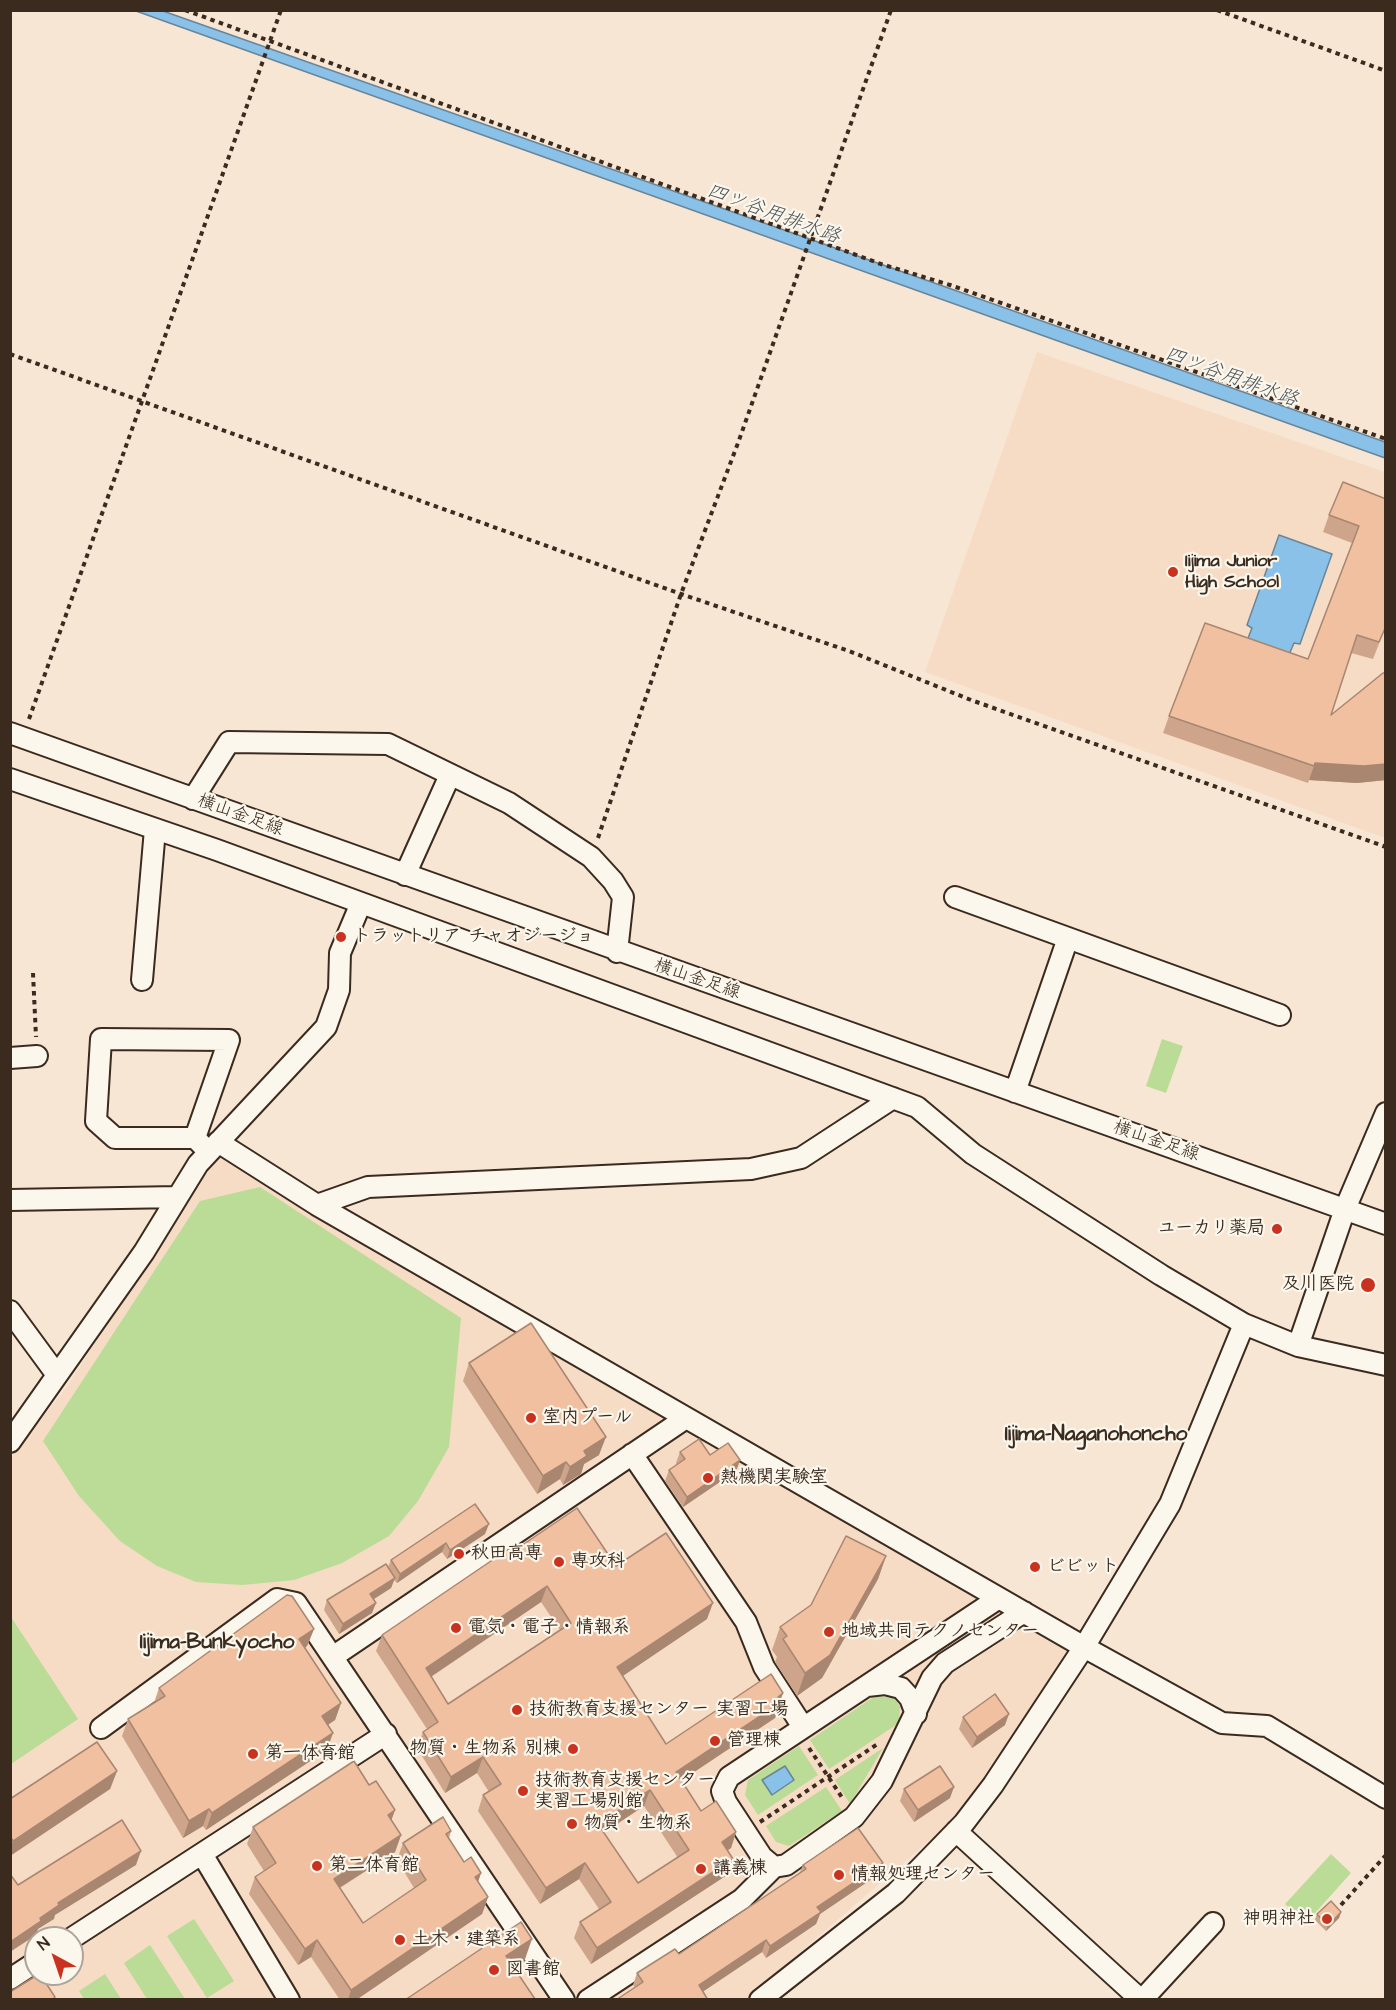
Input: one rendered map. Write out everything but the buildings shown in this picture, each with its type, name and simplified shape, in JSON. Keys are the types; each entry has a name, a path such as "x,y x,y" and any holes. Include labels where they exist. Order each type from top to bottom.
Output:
{"street":[{"name":"横山金足線","path":"18,730 193,799 617,952 1386,1224"},
{"path":"193,799 229,742 388,744 508,803 591,857 613,881 623,897 617,952"},
{"path":"405,875 450,775"},
{"path":"10,779 361,903 917,1107 973,1154 1161,1275 1244,1324 1298,1346 1386,1365"},
{"path":"142,980 155,829"},
{"path":"955,897 1280,1016"},
{"path":"10,1442 144,1252 177,1197 213,1147 279,1080 326,1027 339,990 340,953 361,903"},
{"path":"1015,1092 1068,938"},
{"path":"195,1138 229,1040 101,1039 96,1121 115,1138 195,1138 213,1147 318,1205 1084,1647 1222,1723 1267,1726 1386,1798"},
{"path":"10,1058 37,1056"},
{"path":"318,1205 368,1187 751,1169 801,1158 893,1098"},
{"path":"1298,1346 1345,1209 1386,1113"},
{"path":"10,1200 177,1197"},
{"path":"10,1311 57,1375"},
{"path":"760,2000 896,1893 956,1831 993,1785 1084,1647 1170,1504 1244,1324"},
{"path":"334,1656 686,1418"},
{"path":"632,1454 746,1622 764,1667 801,1729"},
{"path":"774,1867 762,1857 722,1791 729,1777 999,1598"},
{"path":"101,1728 277,1599 296,1603 334,1656 564,2000"},
{"path":"588,2000 742,1899 774,1867 786,1865 854,1817 882,1781 932,1678 945,1663 1024,1612"},
{"path":"865,1687 885,1684 901,1689 910,1698 916,1714"},
{"path":"84,1930 386,1734"},
{"path":"956,1831 1141,2000 1213,1923"},
{"path":"202,1854 289,2000"},
{"path":"10,1978 24,1969"}],"path":[{"path":"184,10 269,43 810,238 1386,439"},
{"path":"18,730 142,401 281,10"},
{"path":"591,857 633,740 681,594 891,10"},
{"path":"1217,10 1386,71"},
{"path":"10,354 681,594 849,651 970,700 1386,847"},
{"path":"33,973 37,1056"},
{"path":"801,1729 854,1817"},
{"path":"746,1832 885,1739"},
{"path":"1341,1905 1386,1855"}],"shaded area":[{"name":"Iijima Junior High School","path":"1037,352 1385,472 1385,838 925,672"},
{"name":"秋田高専","path":"219,1155 548,1351 1075,1648 952,1821 746,1999 11,1999 10,1459 65,1389"}],"green space":[{"path":"1162,1039 1183,1046 1166,1093 1146,1086"},
{"path":"260,1187 461,1318 449,1447 418,1501 389,1536 342,1563 294,1580 242,1585 196,1582 157,1566 120,1541 79,1496 43,1441 200,1201"},
{"path":"11,1617 78,1719 11,1764 10,1763"},
{"path":"875,1696 894,1698 900,1706 899,1723 829,1769 810,1740"},
{"path":"799,1746 818,1775 758,1815 745,1795 748,1780"},
{"path":"883,1748 850,1804 835,1780"},
{"path":"826,1787 842,1811 789,1846 776,1842 766,1826"},
{"path":"1331,1854 1351,1873 1306,1923 1285,1904"},
{"path":"194,1919 234,1981 207,1998 167,1936"},
{"path":"150,1945 185,1999 147,1999 124,1963"},
{"path":"105,1974 121,1999 84,1999 79,1991"}],"water":[{"name":"四ツ谷用排水路","path":"136,11 163,11 1385,442 1385,458"},
{"path":"1279,535 1332,554 1300,644 1294,643 1285,664 1244,648 1252,628 1247,625"},
{"path":"785,1766 794,1780 772,1795 762,1780"}],"place":[{"name":"Iijima Junior High School","path":"1173,572"},
{"name":"トラットリア チャオジージョ","path":"341,937"},
{"name":"ユーカリ薬局","path":"1277,1229"},
{"name":"及川医院","path":"1368,1285"},
{"name":"室内プール","path":"531,1418"},
{"name":"熱機関実験室","path":"708,1478"},
{"name":"秋田高専","path":"459,1554"},
{"name":"専攻科","path":"559,1562"},
{"name":"ビビット","path":"1035,1567"},
{"name":"電気・電子・情報系","path":"456,1628"},
{"name":"地域共同テクノセンター","path":"829,1632"},
{"name":"技術教育支援センター 実習工場","path":"517,1710"},
{"name":"管理棟","path":"715,1741"},
{"name":"物質・生物系 別棟","path":"573,1749"},
{"name":"第一体育館","path":"253,1754"},
{"name":"技術教育支援センター 実習工場別館","path":"523,1791"},
{"name":"物質・生物系","path":"572,1824"},
{"name":"第二体育館","path":"317,1866"},
{"name":"講義棟","path":"701,1869"},
{"name":"情報処理センター","path":"839,1875"},
{"name":"神明神社","path":"1327,1919"},
{"name":"土木・建築系","path":"400,1940"},
{"name":"図書館","path":"494,1970"}],"district":[{"name":"Iijima-Naganohoncho","path":"1096,1436"},
{"name":"Iijima-Bunkyocho","path":"217,1644"}]}
